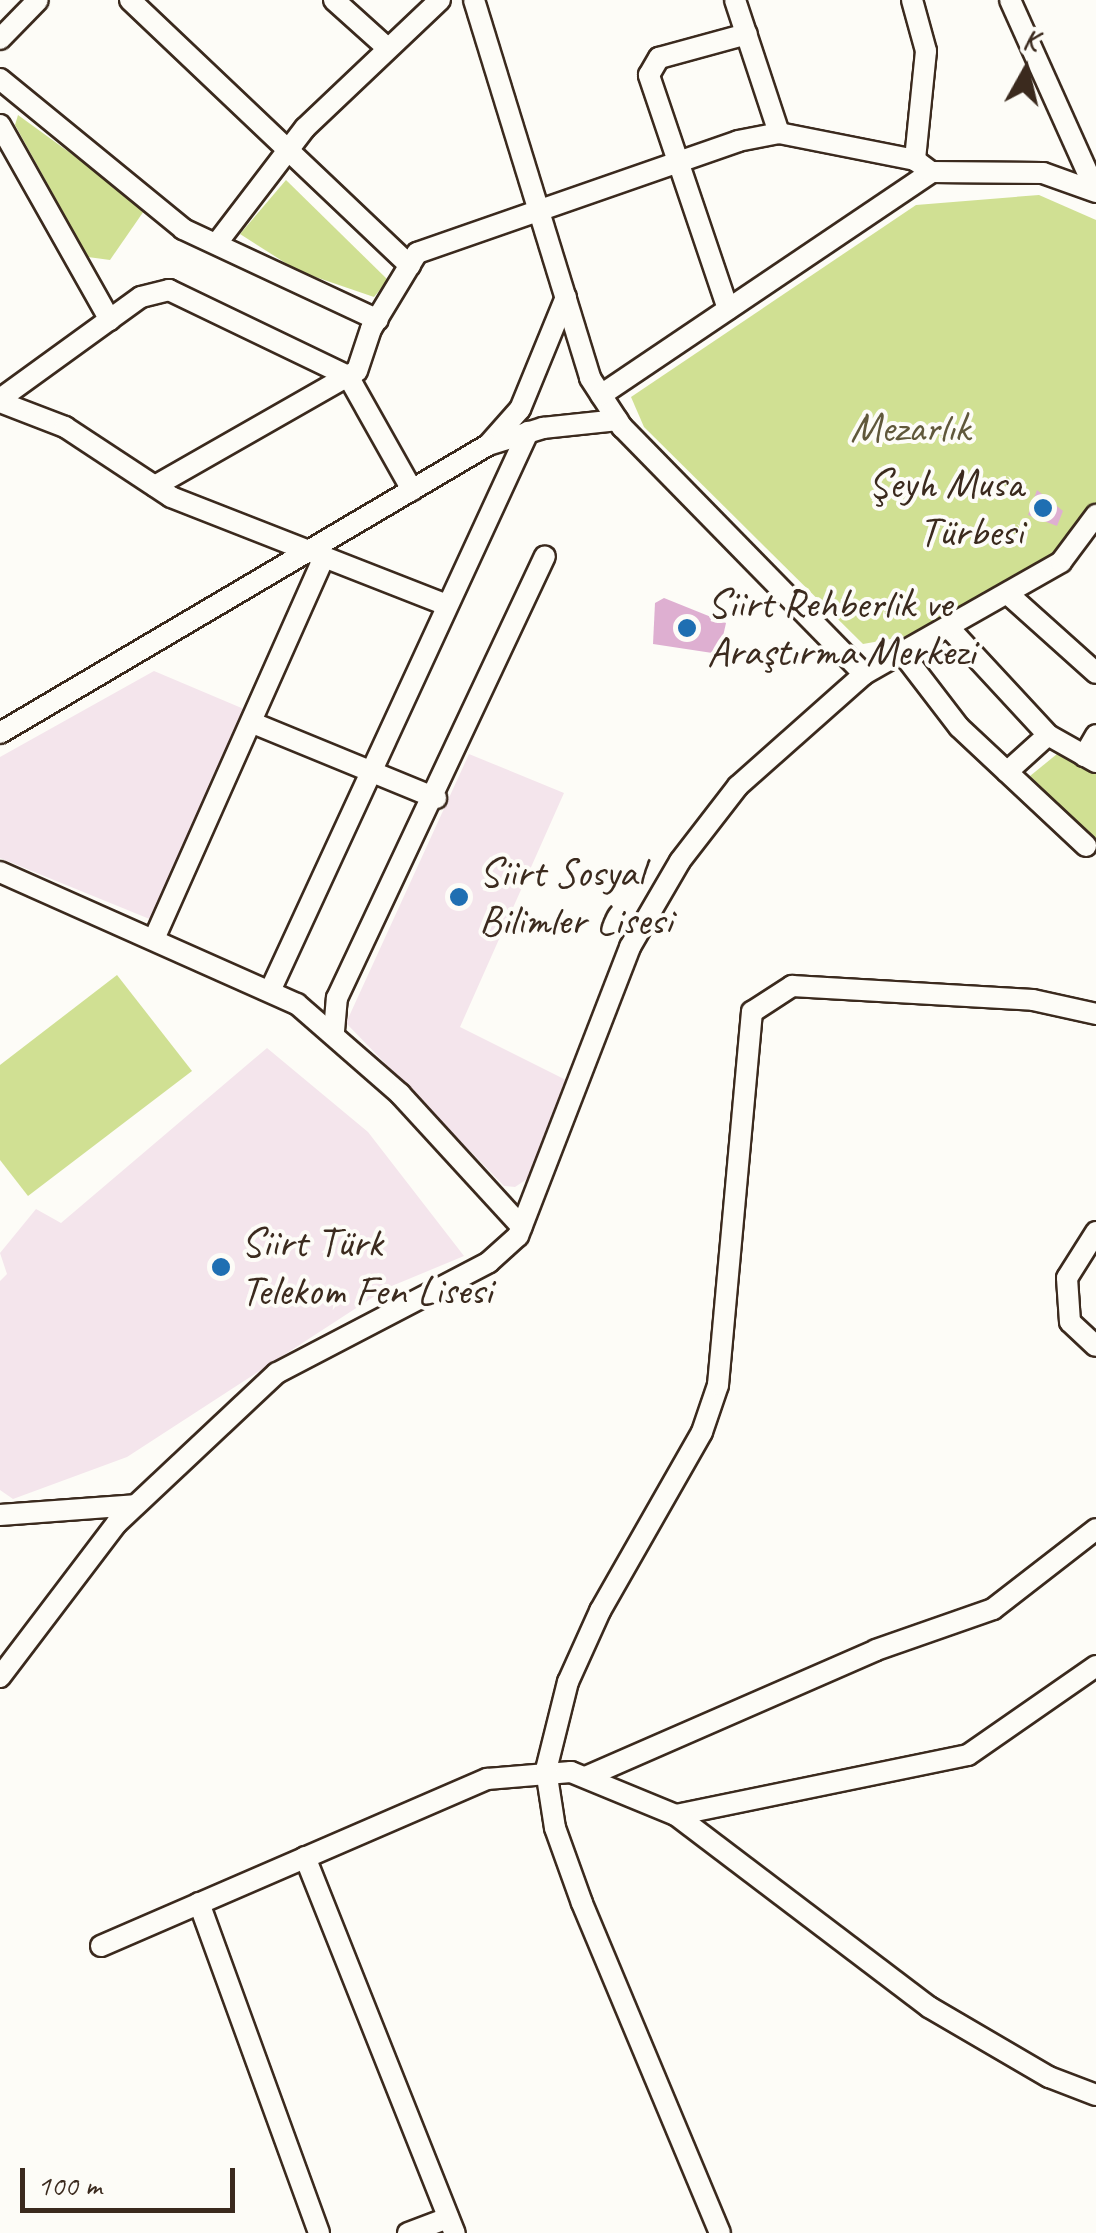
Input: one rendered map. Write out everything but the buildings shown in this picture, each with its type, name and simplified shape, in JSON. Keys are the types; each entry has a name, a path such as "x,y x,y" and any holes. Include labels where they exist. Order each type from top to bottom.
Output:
{"street":[{"path":"0,39 38,0"},
{"path":"130,0 410,266"},
{"path":"334,0 385,46"},
{"path":"216,243 385,46 440,0"},
{"path":"474,0 566,297 601,395 618,420 864,674"},
{"path":"735,0 778,133"},
{"path":"912,0 926,51 923,166"},
{"path":"1010,0 1096,192"},
{"path":"728,309 650,67 747,34"},
{"path":"0,79 184,229 378,320"},
{"path":"0,126 110,320"},
{"path":"155,486 358,371 378,320 417,253 778,133 923,166 1043,173 1096,192"},
{"path":"601,395 728,309 923,166"},
{"path":"0,400 140,297 168,290 348,376 412,490"},
{"path":"488,444 520,408 566,297"},
{"path":"0,400 64,427 155,486 444,604"},
{"path":"0,733 316,554 488,444 528,432 618,420"},
{"path":"270,991 444,604 528,432"},
{"path":"0,1677 135,1505 277,1373 488,1262 522,1226 630,947 680,861 738,786 864,674 950,629 1061,562 1096,515"},
{"path":"154,939 252,723 316,554"},
{"path":"334,1032 337,998 436,798 546,556"},
{"path":"1008,594 1096,674"},
{"path":"950,629 1048,735 1090,759 1096,735"},
{"path":"903,654 959,727 1086,846"},
{"path":"252,723 436,798"},
{"path":"1007,772 1048,735"},
{"path":"0,872 270,991 334,1032 522,1226"},
{"path":"720,2233 582,1903 555,1828 546,1770 568,1682 600,1611 702,1432 718,1385 752,1012 792,986 1033,1000 1096,1014"},
{"path":"1096,1232 1067,1278 1070,1322 1096,1346"},
{"path":"0,1515 135,1505"},
{"path":"588,1776 876,1650 993,1610 1096,1529"},
{"path":"676,1815 968,1755 1096,1666"},
{"path":"101,1946 486,1780 546,1770 588,1776 676,1815 929,2007 1049,2078 1096,2095"},
{"path":"305,1858 452,2225 408,2233"},
{"path":"199,1903 319,2233"}],"shaded area":[{"path":"154,671 251,712 152,920 0,858 0,757"},
{"name":"Siirt Sosyal Bilimler Lisesi","path":"469,754 564,793 460,1027 572,1083 530,1177 515,1187 504,1186 346,1023"},
{"name":"Siirt Türk Telekom Fen Lisesi","path":"267,1048 368,1132 464,1256 387,1288 127,1457 13,1499 0,1490 0,1281 7,1274 0,1253 36,1209 61,1223"}],"green space":[{"path":"18,115 146,208 110,260 88,257 15,125"},
{"path":"286,180 388,280 374,297 298,271 240,234"},
{"name":"Mezarlık","path":"1039,195 1096,220 1096,508 1062,556 919,634 863,644 644,427 631,397 916,205"},
{"path":"1057,754 1096,769 1096,840 1030,776"},
{"path":"117,975 192,1071 28,1196 0,1160 0,1065"}],"place":[{"name":"Şeyh Musa Türbesi","path":"1043,508"},
{"name":"Siirt Rehberlik ve Araştırma Merkezi","path":"687,628"},
{"name":"Siirt Sosyal Bilimler Lisesi","path":"459,897"},
{"name":"Siirt Türk Telekom Fen Lisesi","path":"221,1267"}]}
